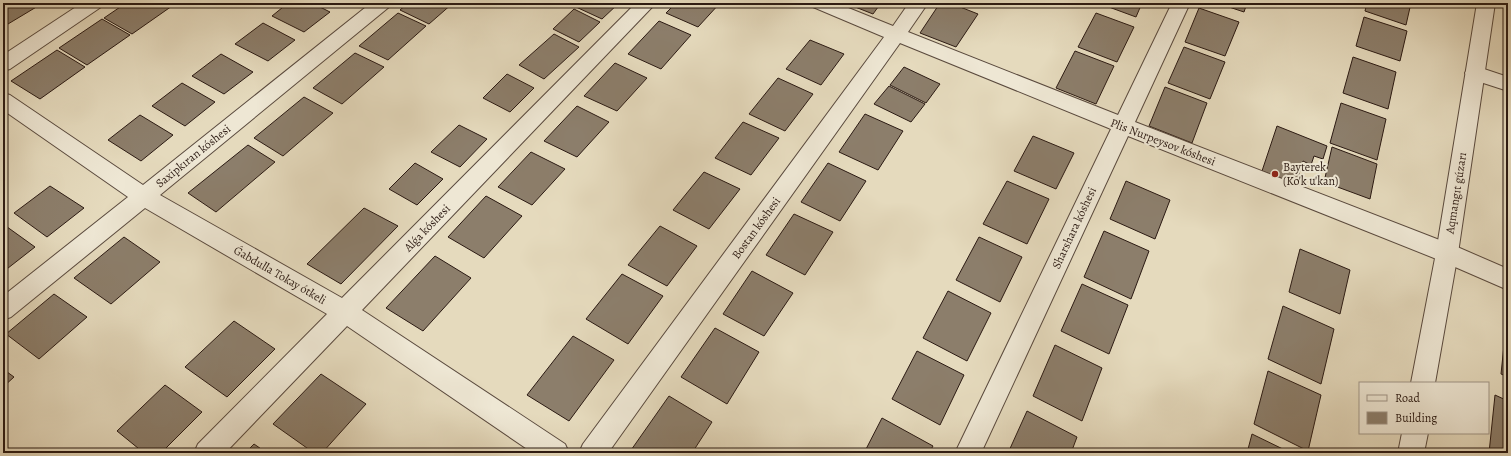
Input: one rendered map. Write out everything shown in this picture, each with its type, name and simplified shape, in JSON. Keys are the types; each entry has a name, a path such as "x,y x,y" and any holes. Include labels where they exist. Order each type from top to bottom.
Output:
{"street":[{"path":"3,64 95,3"},
{"name":"Saxipkıran kóshesi","path":"3,310 383,3"},
{"name":"Alǵa kóshesi","path":"207,453 647,3"},
{"name":"Plis Nurpeysov kóshesi","path":"819,3 1123,126 1447,253 1508,280"},
{"name":"Bostan kóshesi","path":"592,453 919,3"},
{"name":"Sharshara kóshesi","path":"968,453 1181,3"},
{"name":"Aqmangıt gúzarı","path":"1424,382 1447,253 1486,3"},
{"path":"1475,73 1508,84"},
{"name":"Ǵabdulla Tokay ótkeli","path":"3,100 143,196 345,312 556,453"},
{"path":"1411,453 1415,434"}],"building":[{"path":"3,3 43,3 3,27"},
{"path":"126,3 167,3 172,6 132,34 104,18"},
{"path":"288,3 312,3 330,12 304,32 272,16"},
{"path":"408,3 453,3 429,24 400,10"},
{"path":"580,3 619,3 602,19 576,7"},
{"path":"676,3 720,3 698,27 666,13"},
{"path":"845,3 881,3 873,14"},
{"path":"940,3 950,3 978,14 956,47 920,33"},
{"path":"1098,3 1142,3 1136,17"},
{"path":"1217,3 1247,3 1244,12"},
{"path":"1367,3 1411,3 1406,25 1365,11"},
{"path":"1199,8 1239,22 1225,56 1185,42"},
{"path":"574,9 600,22 579,42 553,29"},
{"path":"398,13 426,26 388,60 359,46"},
{"path":"1096,13 1134,27 1117,62 1078,47"},
{"path":"1364,17 1407,31 1400,61 1356,46"},
{"path":"102,19 130,35 87,65 59,48"},
{"path":"659,21 691,35 661,69 628,54"},
{"path":"263,23 295,40 268,61 235,44"},
{"path":"554,34 579,47 544,79 519,65"},
{"path":"810,40 844,54 821,85 786,69"},
{"path":"1184,47 1225,62 1210,99 1168,83"},
{"path":"57,50 85,67 40,99 11,81"},
{"path":"1075,51 1114,66 1096,104 1056,88"},
{"path":"355,53 384,67 342,104 313,88"},
{"path":"221,54 253,72 224,94 192,76"},
{"path":"1353,57 1396,72 1388,109 1343,93"},
{"path":"615,63 647,78 617,111 584,96"},
{"path":"904,67 940,84 926,103 890,85"},
{"path":"507,74 534,88 510,112 483,98"},
{"path":"778,78 813,94 785,131 749,114"},
{"path":"182,83 215,102 185,126 152,106"},
{"path":"889,86 925,104 911,122 874,104"},
{"path":"1165,87 1207,103 1192,143 1149,126"},
{"path":"304,97 333,113 283,156 254,138"},
{"path":"1341,103 1386,119 1377,160 1330,143"},
{"path":"577,106 609,122 577,157 544,141"},
{"path":"865,114 903,131 878,170 839,152"},
{"path":"140,115 173,135 141,161 108,140"},
{"path":"743,122 779,138 751,175 715,158"},
{"path":"459,125 487,139 460,167 431,152"},
{"path":"1277,126 1327,146 1323,159 1314,156 1311,165 1303,161 1296,184 1262,171"},
{"path":"1033,136 1074,153 1056,189 1014,171"},
{"path":"248,145 275,162 216,212 188,193"},
{"path":"1332,147 1377,164 1370,199 1324,182"},
{"path":"531,152 565,169 532,205 498,187"},
{"path":"415,163 443,179 417,205 389,189"},
{"path":"828,163 866,181 840,221 801,202"},
{"path":"704,172 740,189 709,229 673,210"},
{"path":"1007,181 1049,199 1027,244 983,224"},
{"path":"1126,181 1170,200 1155,239 1110,219"},
{"path":"50,186 84,208 47,237 14,213"},
{"path":"486,196 522,216 484,258 448,237"},
{"path":"364,208 398,226 341,284 307,264"},
{"path":"794,214 833,232 805,275 766,255"},
{"path":"3,224 35,247 3,272"},
{"path":"660,226 697,246 667,286 628,265"},
{"path":"1104,231 1149,251 1131,299 1084,277"},
{"path":"124,237 160,262 111,304 74,278"},
{"path":"979,237 1022,257 1000,302 956,280"},
{"path":"1300,249 1350,270 1340,314 1289,292"},
{"path":"435,256 471,278 423,331 386,308"},
{"path":"752,271 793,293 764,336 723,314"},
{"path":"622,274 663,296 628,344 586,319"},
{"path":"1082,284 1128,305 1109,354 1061,331"},
{"path":"948,291 991,313 967,361 923,338"},
{"path":"54,294 87,317 39,359 6,334"},
{"path":"1283,306 1334,329 1321,384 1268,359"},
{"path":"234,321 275,349 227,397 185,367"},
{"path":"1506,326 1508,327 1508,377 1501,374"},
{"path":"715,328 759,352 727,404 681,377"},
{"path":"573,336 614,360 569,421 527,395"},
{"path":"1055,345 1102,368 1082,421 1033,396"},
{"path":"917,351 964,375 940,425 892,399"},
{"path":"3,369 14,377 3,387"},
{"path":"1268,371 1321,395 1308,451 1254,424"},
{"path":"321,374 366,404 322,453 314,453 273,424"},
{"path":"165,385 202,412 161,453 144,453 117,431"},
{"path":"1495,395 1508,401 1508,453 1489,453"},
{"path":"669,396 712,422 692,453 629,453"},
{"path":"1027,411 1077,437 1071,453 1008,453"},
{"path":"882,418 933,446 929,453 864,453"},
{"path":"1252,434 1291,453 1247,453"},
{"path":"254,444 267,453 245,453"}],"place":[{"name":"Bayterek (Ko'k u'kan)","path":"1275,174"}]}
